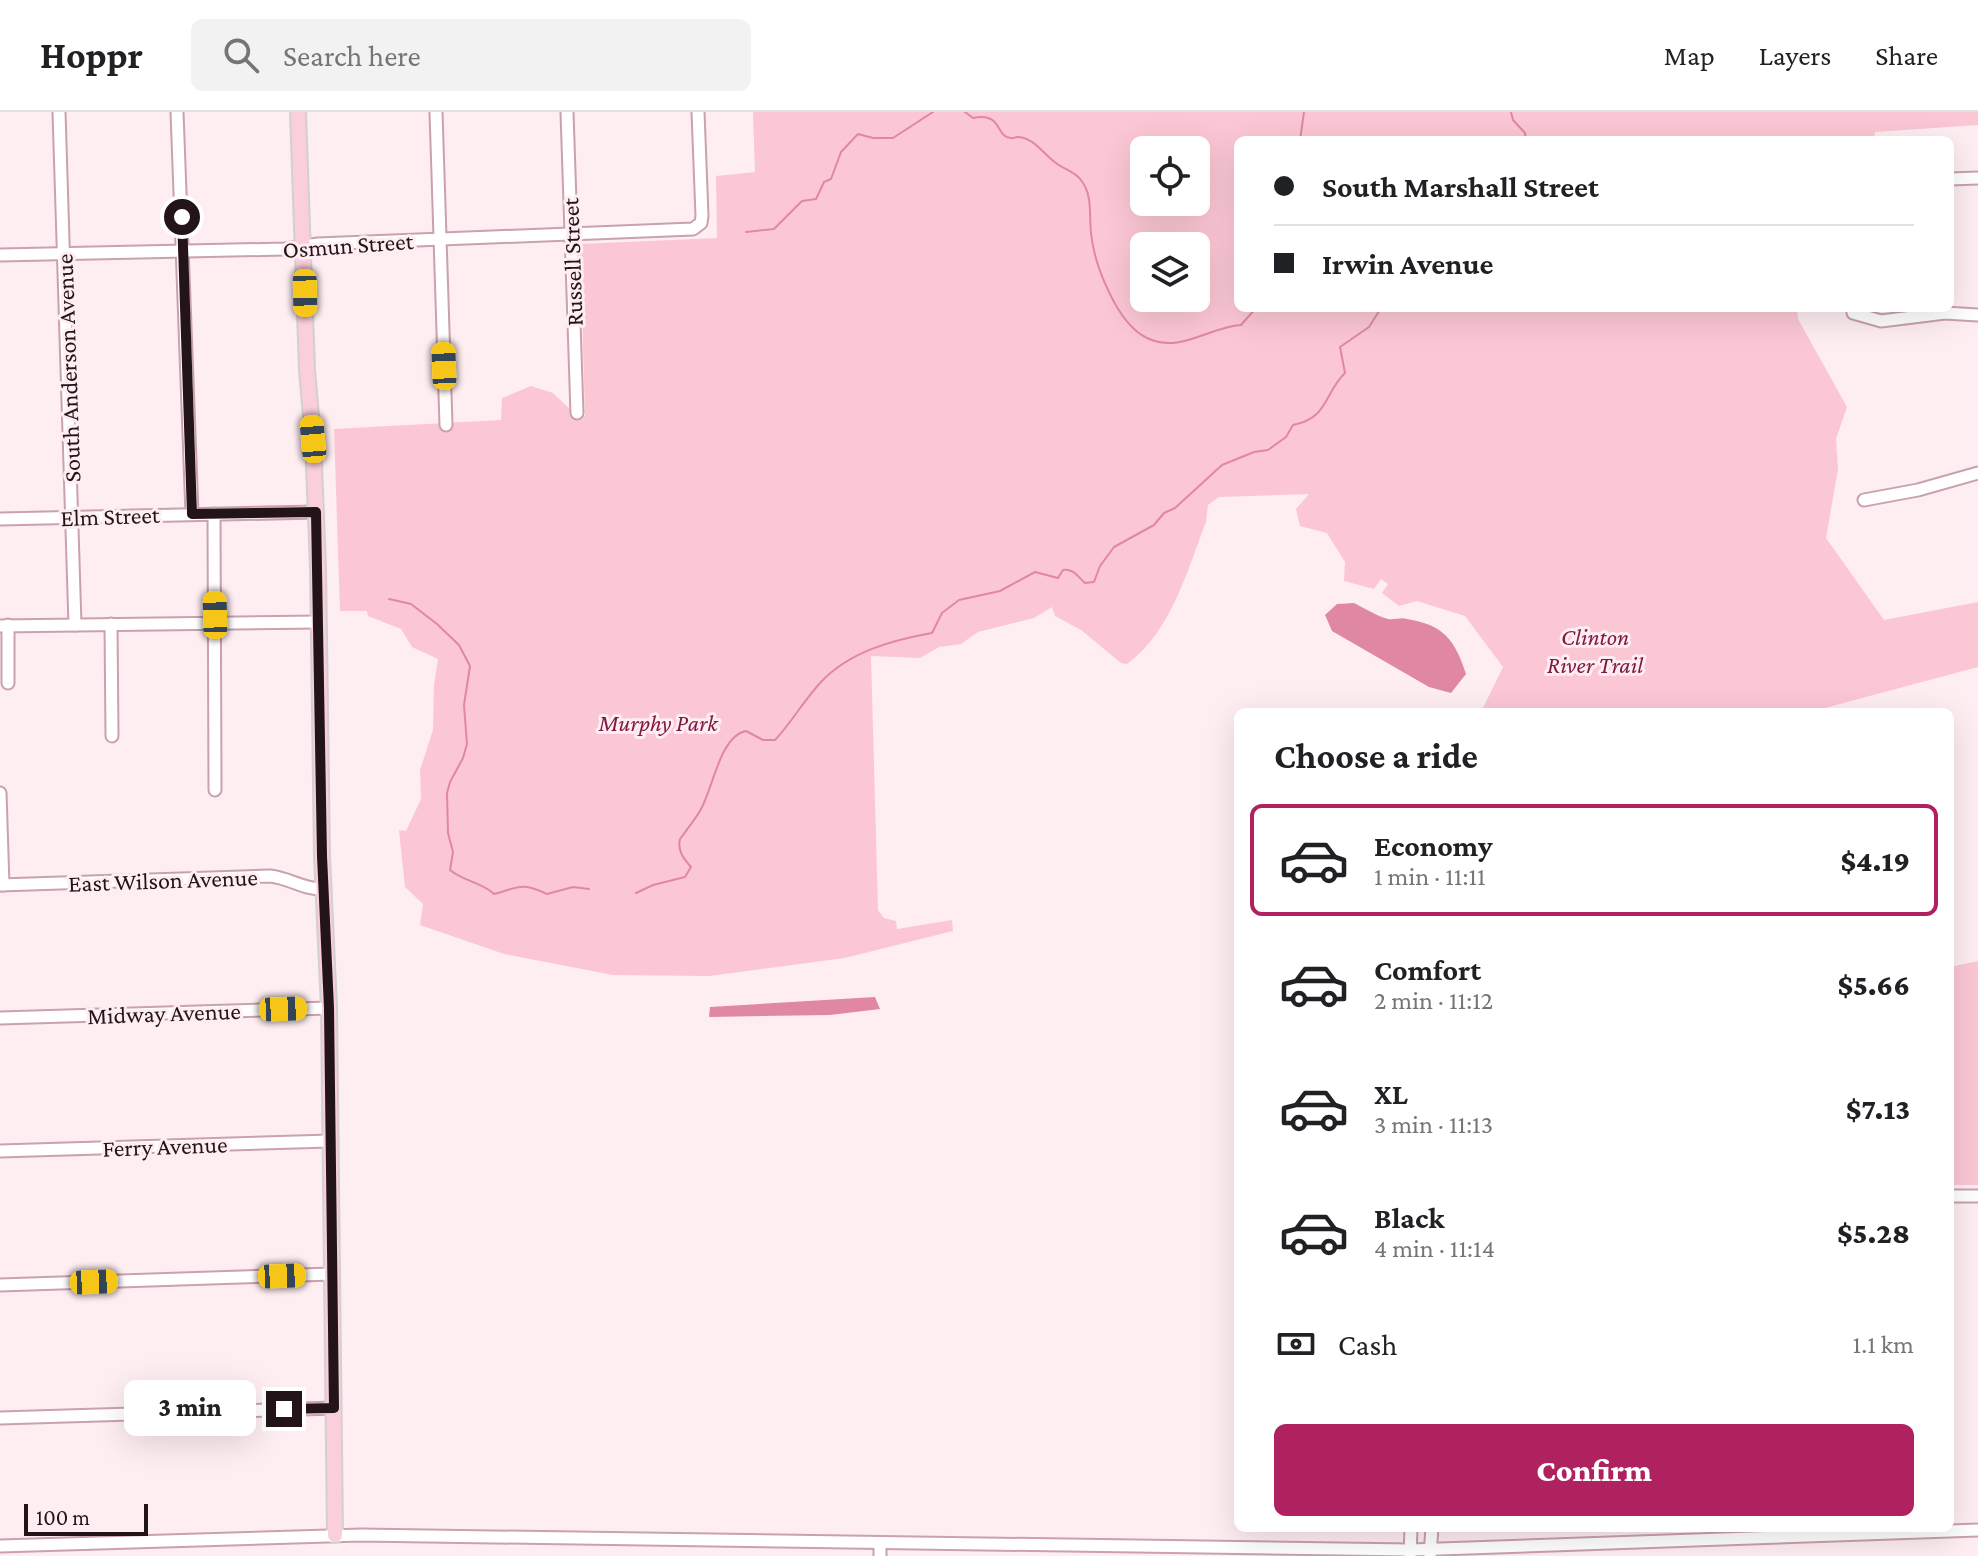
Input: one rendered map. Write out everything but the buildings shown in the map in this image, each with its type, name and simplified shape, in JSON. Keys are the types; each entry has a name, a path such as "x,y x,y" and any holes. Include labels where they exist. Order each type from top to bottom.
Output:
{"main road":[{"path":"298,112 319,622 323,889 329,1008 335,1535"}],"street":[{"name":"South Anderson Avenue","path":"59,112 75,625"},
{"path":"177,112 192,514"},
{"path":"436,112 446,425"},
{"name":"Russell Street","path":"567,112 577,413"},
{"name":"Osmun Street","path":"0,255 285,249 696,228 702,216 698,112"},
{"path":"1954,179 1978,178"},
{"path":"1857,312 1881,321 1945,313 1978,315"},
{"path":"1864,500 1918,490 1978,473"},
{"name":"Elm Street","path":"0,519 316,512"},
{"path":"214,514 215,790"},
{"path":"8,683 4,626 319,622"},
{"path":"111,624 112,736"},
{"path":"0,793 2,885"},
{"name":"East Wilson Avenue","path":"2,885 270,876 303,888 323,889"},
{"name":"Midway Avenue","path":"0,1018 329,1008"},
{"name":"Ferry Avenue","path":"0,1151 330,1141"},
{"path":"1954,1196 1978,1196"},
{"path":"0,1285 332,1274"},
{"path":"0,1418 334,1408"},
{"path":"1954,1531 1978,1530"},
{"path":"1410,1553 1411,1532"},
{"path":"1430,1552 1432,1532"},
{"path":"0,1546 335,1535 1410,1553 1928,1532"},
{"path":"880,1543 880,1556"}],"green space":[{"path":"753,112 1978,112 1978,125 1875,132 1874,136 1234,136 1234,312 1797,312 1798,319 1847,407 1836,439 1838,469 1826,538 1884,620 1978,602 1978,667 1825,708 1483,708 1503,667 1465,616 1417,601 1399,606 1382,593 1388,584 1381,579 1374,589 1344,581 1345,562 1327,533 1300,526 1296,509 1309,494 1219,497 1208,505 1206,522 1166,618 1142,651 1127,664 1121,663 1081,630 1055,616 1052,607 1034,618 978,632 961,644 939,647 920,658 871,656 878,910 884,918 896,921 897,929 952,920 953,931 845,958 709,976 613,975 504,954 420,925 423,904 405,887 399,830 406,831 421,799 420,770 433,730 438,659 412,647 401,629 368,616 367,611 340,611 334,429 501,420 502,398 531,386 553,393 577,416 585,416 580,244 717,238 716,176 755,172"},
{"path":"1978,961 1978,1185 1954,1185 1954,966"}],"shaded area":[{"path":"1354,603 1388,619 1405,618 1439,630 1452,643 1466,674 1451,693 1429,687 1332,631 1325,615 1337,604"},
{"path":"875,997 880,1009 830,1015 709,1017 710,1007"}],"waterway":[{"path":"746,232 774,229 802,201 816,199 824,182 831,179 841,152 858,134 893,138 933,112"},
{"path":"965,112 973,118 983,117 994,121 1006,137 1029,140 1081,180 1089,199 1093,246 1102,276 1117,307 1136,331 1147,338 1171,343 1241,325 1252,312"},
{"path":"1301,136 1304,112"},
{"path":"1511,112 1513,120 1525,136"},
{"path":"636,893 685,877 691,867 680,851 680,839 701,809 718,764 737,735 746,731 763,740 775,740 832,672 872,649 932,633 942,613 959,600 1000,591 1035,572 1058,578 1063,570 1070,570 1085,583 1094,582 1100,566 1114,547 1154,525 1222,465 1254,452 1268,450 1286,437 1293,425 1305,422 1320,411 1345,373 1340,347 1369,327 1378,312"},
{"path":"389,599 411,604 437,624 459,645 470,666 464,705 467,744 447,793 448,833 453,852 450,870 494,894 520,887 547,894 573,887 589,889"}],"route":[{"path":"182,217 192,514 316,512 322,856 329,1008 334,1408 284,1409"}],"park label":[{"name":"Clinton River Trail","path":"1595,650"},
{"name":"Murphy Park","path":"658,722"}]}
